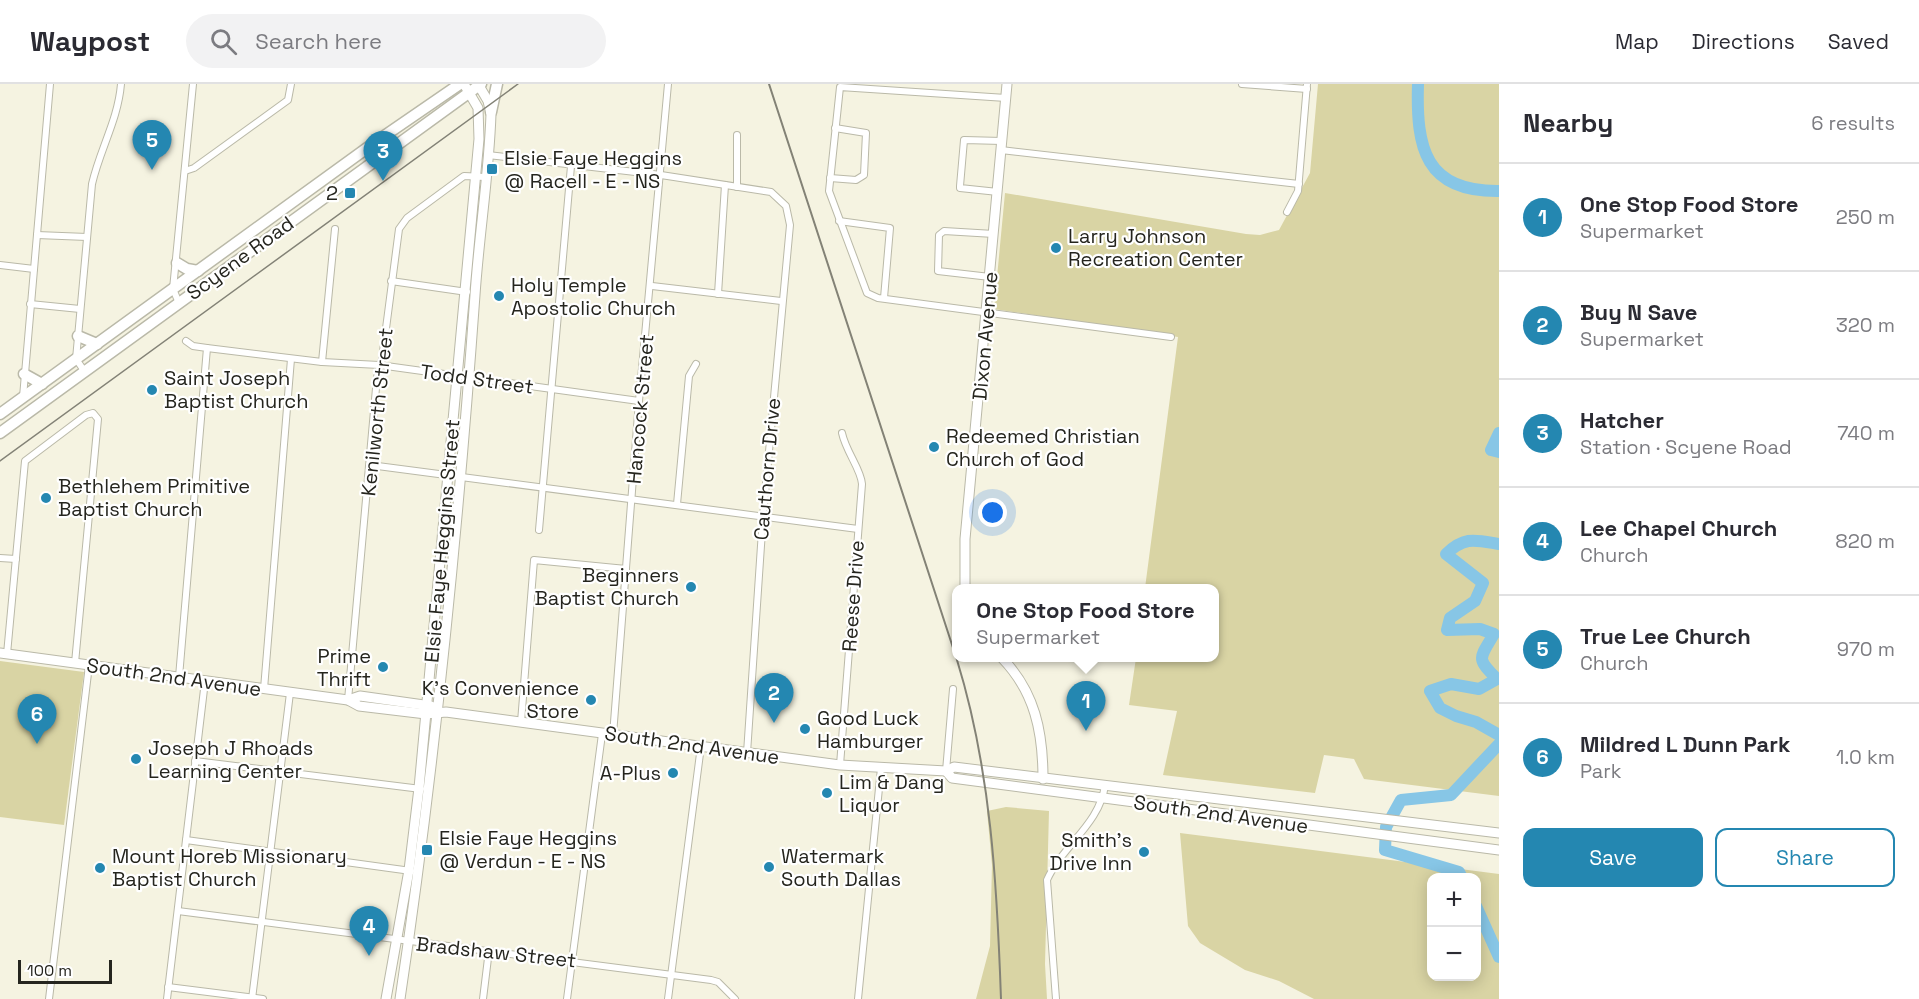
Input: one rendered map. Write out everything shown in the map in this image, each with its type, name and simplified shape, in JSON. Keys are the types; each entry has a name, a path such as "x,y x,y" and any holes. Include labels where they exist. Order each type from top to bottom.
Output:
{"main road":[{"path":"491,112 497,84"},
{"name":"Dixon Avenue","path":"966,584 965,538 1007,84"},
{"name":"Elsie Faye Heggins Street","path":"386,999 398,941 419,788 464,292 480,177 488,155 491,112 472,86"},
{"name":"Elsie Faye Heggins Street","path":"400,999 419,872 446,652 470,378 480,177 479,119 472,86"},
{"name":"Scyene Road","path":"0,414 333,172 472,86"},
{"name":"Scyene Road","path":"0,433 472,86"},
{"path":"324,197 334,183 333,172"},
{"path":"177,262 187,269 198,271"},
{"path":"78,336 97,344"},
{"path":"24,374 42,384"},
{"path":"433,652 446,652"},
{"name":"South 2nd Avenue","path":"4,653 348,700 359,706 427,709 840,765 946,771 954,767 1499,834"},
{"path":"1006,662 1023,683 1033,703 1042,741 1043,779"},
{"name":"South 2nd Avenue","path":"946,771 952,778 1499,850"},
{"path":"1325,828 1328,812"}],"street":[{"path":"23,397 50,84"},
{"path":"85,372 76,359 92,184 97,163 115,120 121,84"},
{"path":"179,303 173,289 193,84"},
{"path":"185,171 194,168 288,100 291,84"},
{"name":"Hancock Street","path":"613,735 639,401 652,286 668,84"},
{"path":"1242,84 1307,87 1298,195 1287,212"},
{"path":"1006,98 840,87 829,191 865,289 872,296 884,298 1171,337"},
{"path":"830,178 856,180 864,175 866,133 835,128"},
{"path":"488,155 662,175 736,187 737,135"},
{"path":"998,192 960,188 964,140 1299,184"},
{"path":"538,530 571,166"},
{"name":"Kenilworth Street","path":"348,700 379,365 382,359 396,238 402,224 464,176 480,177"},
{"path":"718,294 725,185"},
{"name":"Cauthorn Drive","path":"736,187 771,192 786,206 790,225 763,516 747,753"},
{"path":"839,220 890,228 884,298"},
{"path":"322,362 335,229"},
{"path":"990,277 938,272 939,235 944,231 994,234"},
{"path":"38,235 87,237"},
{"path":"0,265 34,269"},
{"path":"391,281 475,293"},
{"path":"652,286 782,301"},
{"path":"30,304 80,309"},
{"name":"Todd Street","path":"186,341 193,346 207,348 291,359 379,365 639,401"},
{"path":"178,677 207,348"},
{"path":"264,689 291,359"},
{"path":"677,504 689,376 696,364"},
{"path":"4,653 16,560 25,461 86,415 93,413 98,419 75,663"},
{"name":"Reese Drive","path":"840,765 862,476 847,453 842,433"},
{"path":"370,465 858,529"},
{"path":"0,558 16,560"},
{"path":"521,722 534,560 626,569"},
{"path":"49,999 89,665"},
{"path":"167,999 205,681"},
{"path":"946,771 953,689"},
{"path":"252,998 290,693"},
{"path":"567,999 602,734"},
{"path":"668,999 700,746"},
{"path":"195,761 429,790"},
{"path":"858,999 881,768"},
{"path":"1042,789 1043,779"},
{"path":"1056,999 1047,880 1054,864 1083,831 1104,798 1105,785"},
{"path":"186,840 419,872"},
{"name":"Bradshaw Street","path":"178,910 408,943 573,960 718,982 735,999"},
{"path":"483,999 489,950"},
{"path":"168,987 263,999"}],"shaded area":[{"path":"1318,84 1499,84 1499,796 1364,779 1354,759 1324,755 1315,793 1163,775 1177,711 1129,705 1135,662 1219,662 1219,584 1146,584 1178,337 994,309 1005,193 1260,235 1279,230 1310,173"},
{"path":"0,661 84,672 64,825 0,817"},
{"path":"1006,807 1049,811 1045,964 1047,999 976,999 990,946 992,865 987,811"},
{"path":"1180,833 1499,874 1499,999 1314,999 1279,981 1245,970 1200,943 1188,926"}],"waterway":[{"path":"1418,84 1419,128 1430,162 1440,174 1455,184 1474,189 1499,191"},
{"path":"1499,433 1491,450 1499,452"},
{"path":"1499,544 1483,541 1465,542 1446,554 1483,583 1475,601 1450,618 1447,630 1480,629 1494,634 1482,658 1486,667 1497,679 1479,689 1451,684 1430,691 1440,708 1476,722 1499,735"},
{"path":"1460,873 1385,850 1386,827 1401,800 1451,795 1499,744"},
{"path":"1481,917 1499,957"}],"tram line":[{"path":"0,461 518,84"}],"railway":[{"path":"769,84 952,645"},
{"path":"958,662 978,743 985,785 994,870 1001,999"}],"place":[{"name":"Elsie Faye Heggins @ Racell - E - NS","path":"492,169"},
{"name":"True Lee Church","path":"152,170"},
{"name":"Hatcher","path":"383,181"},
{"name":"2","path":"350,193"},
{"name":"Larry Johnson Recreation Center","path":"1056,248"},
{"name":"Holy Temple Apostolic Church","path":"499,296"},
{"name":"Saint Joseph Baptist Church","path":"152,390"},
{"name":"Redeemed Christian Church of God","path":"934,447"},
{"name":"Bethlehem Primitive Baptist Church","path":"46,498"},
{"name":"Beginners Baptist Church","path":"691,587"},
{"name":"Prime Thrift","path":"383,667"},
{"name":"K's Convenience Store","path":"591,700"},
{"name":"Buy N Save","path":"774,723"},
{"name":"Good Luck Hamburger","path":"805,729"},
{"name":"One Stop Food Store","path":"1086,731"},
{"name":"Mildred L Dunn Park","path":"37,744"},
{"name":"Joseph J Rhoads Learning Center","path":"136,759"},
{"name":"A-Plus","path":"673,773"},
{"name":"Lim & Dang Liquor","path":"827,793"},
{"name":"Elsie Faye Heggins @ Verdun - E - NS","path":"427,850"},
{"name":"Smith's Drive Inn","path":"1144,852"},
{"name":"Watermark South Dallas","path":"769,867"},
{"name":"Mount Horeb Missionary Baptist Church","path":"100,868"},
{"name":"Lee Chapel Church","path":"369,956"}]}
